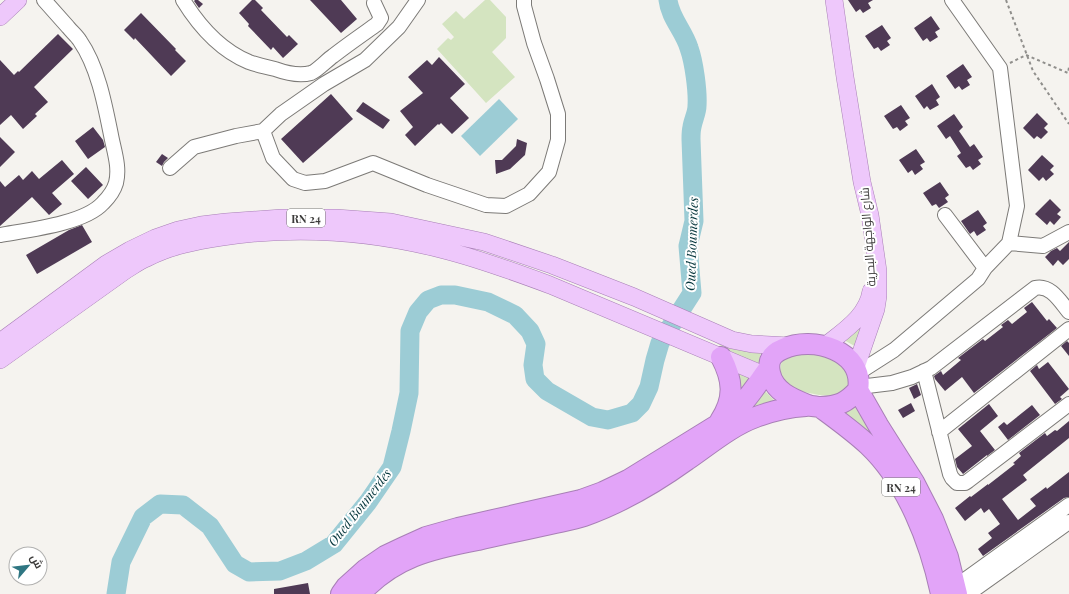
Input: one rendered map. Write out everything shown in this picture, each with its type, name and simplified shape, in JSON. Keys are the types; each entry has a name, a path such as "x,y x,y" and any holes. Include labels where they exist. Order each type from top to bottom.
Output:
{"highway":[{"path":"340,594 366,569 385,556 426,537 458,528 581,500 603,492 628,480 730,415 742,404 768,374 770,360 777,351 802,343 825,346 844,355 858,379 851,398 844,403 786,408 754,417 736,426 656,482 617,502 583,516 541,527 420,553 381,574 360,594"},
{"path":"717,424 728,406 731,384 728,370 721,357"},
{"path":"768,374 781,391 788,397 814,406"},
{"name":"RN 24","path":"858,379 878,425 925,501 941,536 948,557 955,592"},
{"name":"RN 24","path":"814,406 852,431 868,445 897,479 921,528 934,566 955,592"}],"main road":[{"path":"0,17 18,0"},
{"name":"شارع الواجهة البحرية","path":"834,0 862,182 870,214 878,271 878,296 858,379"},
{"name":"شارع الواجهة البحرية","path":"825,346 860,316 870,297 872,274 863,215 861,196 862,182"},
{"name":"RN 24","path":"0,342 106,264 155,238 178,230 201,225 255,220 336,218 391,222 484,242 552,265 634,297 728,339 741,342 790,346"},
{"name":"RN 24","path":"0,360 126,270 147,258 191,242 250,233 292,231 373,235 403,240 445,250 513,271 625,316 721,357 768,374"}],"street":[{"path":"0,235 53,225 93,212 102,204 116,184 117,161 102,95 90,58 80,41 44,0"},
{"path":"183,0 192,16 210,36 232,53 248,61 280,71 302,74 312,73 334,55 378,24 381,18 374,3"},
{"path":"170,168 194,147 236,136 263,131 281,114 324,84 365,60 399,27 418,0"},
{"path":"263,131 273,158 293,179 306,183 325,181 373,163 426,185 486,205 506,206 528,194 549,172 558,140 558,114 548,79 534,43 524,6 524,0"},
{"path":"858,379 978,279 985,268 1008,243 1017,206 1000,68 952,0"},
{"path":"945,214 985,268"},
{"path":"1008,243 1043,246 1069,232"},
{"path":"858,379 892,383 931,368 1035,288 1043,287 1050,290 1069,312"},
{"path":"939,432 1069,329"},
{"path":"924,371 952,478 957,483 961,484 965,483 1069,404"},
{"path":"955,592 1069,505"},
{"path":"955,592 1069,522"}],"path":[{"path":"1006,0 1033,71 1069,124"},
{"path":"1000,68 1026,55 1068,73 1069,67"}],"green space":[{"path":"485,0 490,0 506,17 506,38 492,52 515,77 486,103 437,49 448,38 451,40 454,37 442,24 456,11 464,19"},
{"path":"863,320 858,348 844,340"},
{"path":"716,343 734,348 761,351 758,367"},
{"path":"799,353 820,355 840,363 849,370 848,390 834,396 819,395 792,389 779,374 782,360"},
{"path":"732,366 755,380 732,408"},
{"path":"763,389 777,403 739,416"},
{"path":"859,405 864,418 876,441 841,415"}],"water":[{"path":"499,99 518,119 480,156 461,136"}],"building":[{"path":"198,0 203,4 199,8 194,1"},
{"path":"252,0 255,0 263,8 261,10 287,37 289,35 298,44 283,58 273,47 271,50 248,26 249,24 239,13"},
{"path":"310,0 341,0 357,19 341,33"},
{"path":"848,0 873,0 868,3 871,8 863,13 860,9 856,12"},
{"path":"141,13 186,61 171,76 135,38 134,40 124,30"},
{"path":"931,16 940,29 935,32 938,37 930,42 927,38 923,41 914,28"},
{"path":"882,25 891,38 887,41 890,45 881,51 878,47 874,49 865,36"},
{"path":"58,34 73,49 34,87 48,102 35,114 37,116 23,129 11,115 0,125 0,60 14,75 18,71 19,72"},
{"path":"439,57 465,84 450,98 469,118 452,134 441,123 439,125 438,124 415,146 405,135 413,127 400,111 423,93 408,77 427,60 432,65"},
{"path":"963,64 972,77 967,80 970,85 962,90 959,86 955,89 946,76"},
{"path":"932,84 940,97 936,100 939,105 930,110 927,106 924,109 915,96"},
{"path":"331,94 353,119 303,163 281,139"},
{"path":"363,102 390,120 383,129 356,111"},
{"path":"901,105 910,118 905,121 908,125 900,131 897,127 893,129 884,116"},
{"path":"1037,113 1048,124 1044,128 1048,132 1041,139 1037,136 1034,139 1023,128"},
{"path":"954,114 963,127 959,131 970,147 974,144 983,157 978,160 981,164 973,170 970,166 966,168 957,156 961,153 950,136 946,139 937,126"},
{"path":"93,127 103,140 105,147 88,159 75,141"},
{"path":"0,137 15,152 0,167"},
{"path":"517,139 527,143 525,155 510,169 496,174 495,160 502,160 516,146"},
{"path":"916,149 925,162 920,165 923,169 915,175 912,170 908,173 899,160"},
{"path":"162,154 168,158 162,166 156,162"},
{"path":"1042,155 1054,166 1050,170 1054,174 1046,181 1043,177 1039,181 1028,170"},
{"path":"62,160 74,174 52,193 62,204 49,215 32,197 0,226 0,181 5,187 19,175 23,180 32,171 39,179"},
{"path":"86,167 103,185 88,199 71,181"},
{"path":"940,182 949,195 945,198 948,202 939,208 936,204 932,206 923,193"},
{"path":"1050,199 1061,210 1057,214 1061,217 1054,225 1050,221 1047,225 1035,214"},
{"path":"978,210 987,223 983,226 986,230 977,236 974,231 970,234 961,221"},
{"path":"82,225 92,242 37,274 26,255 69,230"},
{"path":"1069,242 1069,259 1063,265 1058,260 1053,266 1045,257 1057,248 1060,251"},
{"path":"1032,302 1047,321 1049,319 1057,328 974,393 962,377 945,391 934,376 941,371 943,375 961,360 958,358 983,339 985,341 1003,327 1001,325 1008,320 1012,324 1027,312 1024,308"},
{"path":"1067,341 1069,343 1069,356 1061,346"},
{"path":"1048,362 1069,389 1060,397 1062,399 1055,404 1030,371 1037,365 1039,369"},
{"path":"917,384 921,395 914,399 909,388"},
{"path":"911,403 915,411 903,418 898,410"},
{"path":"989,404 998,416 980,431 995,450 963,474 957,467 955,459 972,446 958,429"},
{"path":"1032,405 1040,415 1008,440 998,427 1004,422 1007,425"},
{"path":"1069,421 1069,438 1023,475 1027,480 1002,499 1018,520 1036,506 1030,499 1046,487 1047,489 1069,472 1069,497 1064,498 983,556 978,549 992,538 988,533 1000,524 989,509 984,513 981,508 965,521 955,508 1015,464 1013,463 1021,456 1019,453 1045,433 1047,436 1055,430 1057,431"},
{"path":"308,583 310,594 274,594 274,589"}],"waterway":[{"name":"Oued Boumerdes","path":"116,594 121,562 143,517 160,504 183,505 210,526 235,564 249,572 280,571 306,561 334,544 368,502 392,467 409,393 410,331 418,312 428,300 441,295 455,295 488,302 515,315 530,331 536,344 533,365 535,379 547,391 592,417 608,420 632,413 641,404 649,387 660,343 692,293 688,246 694,221 691,130 697,109 697,93 691,54 687,42 671,13 668,0"}]}
